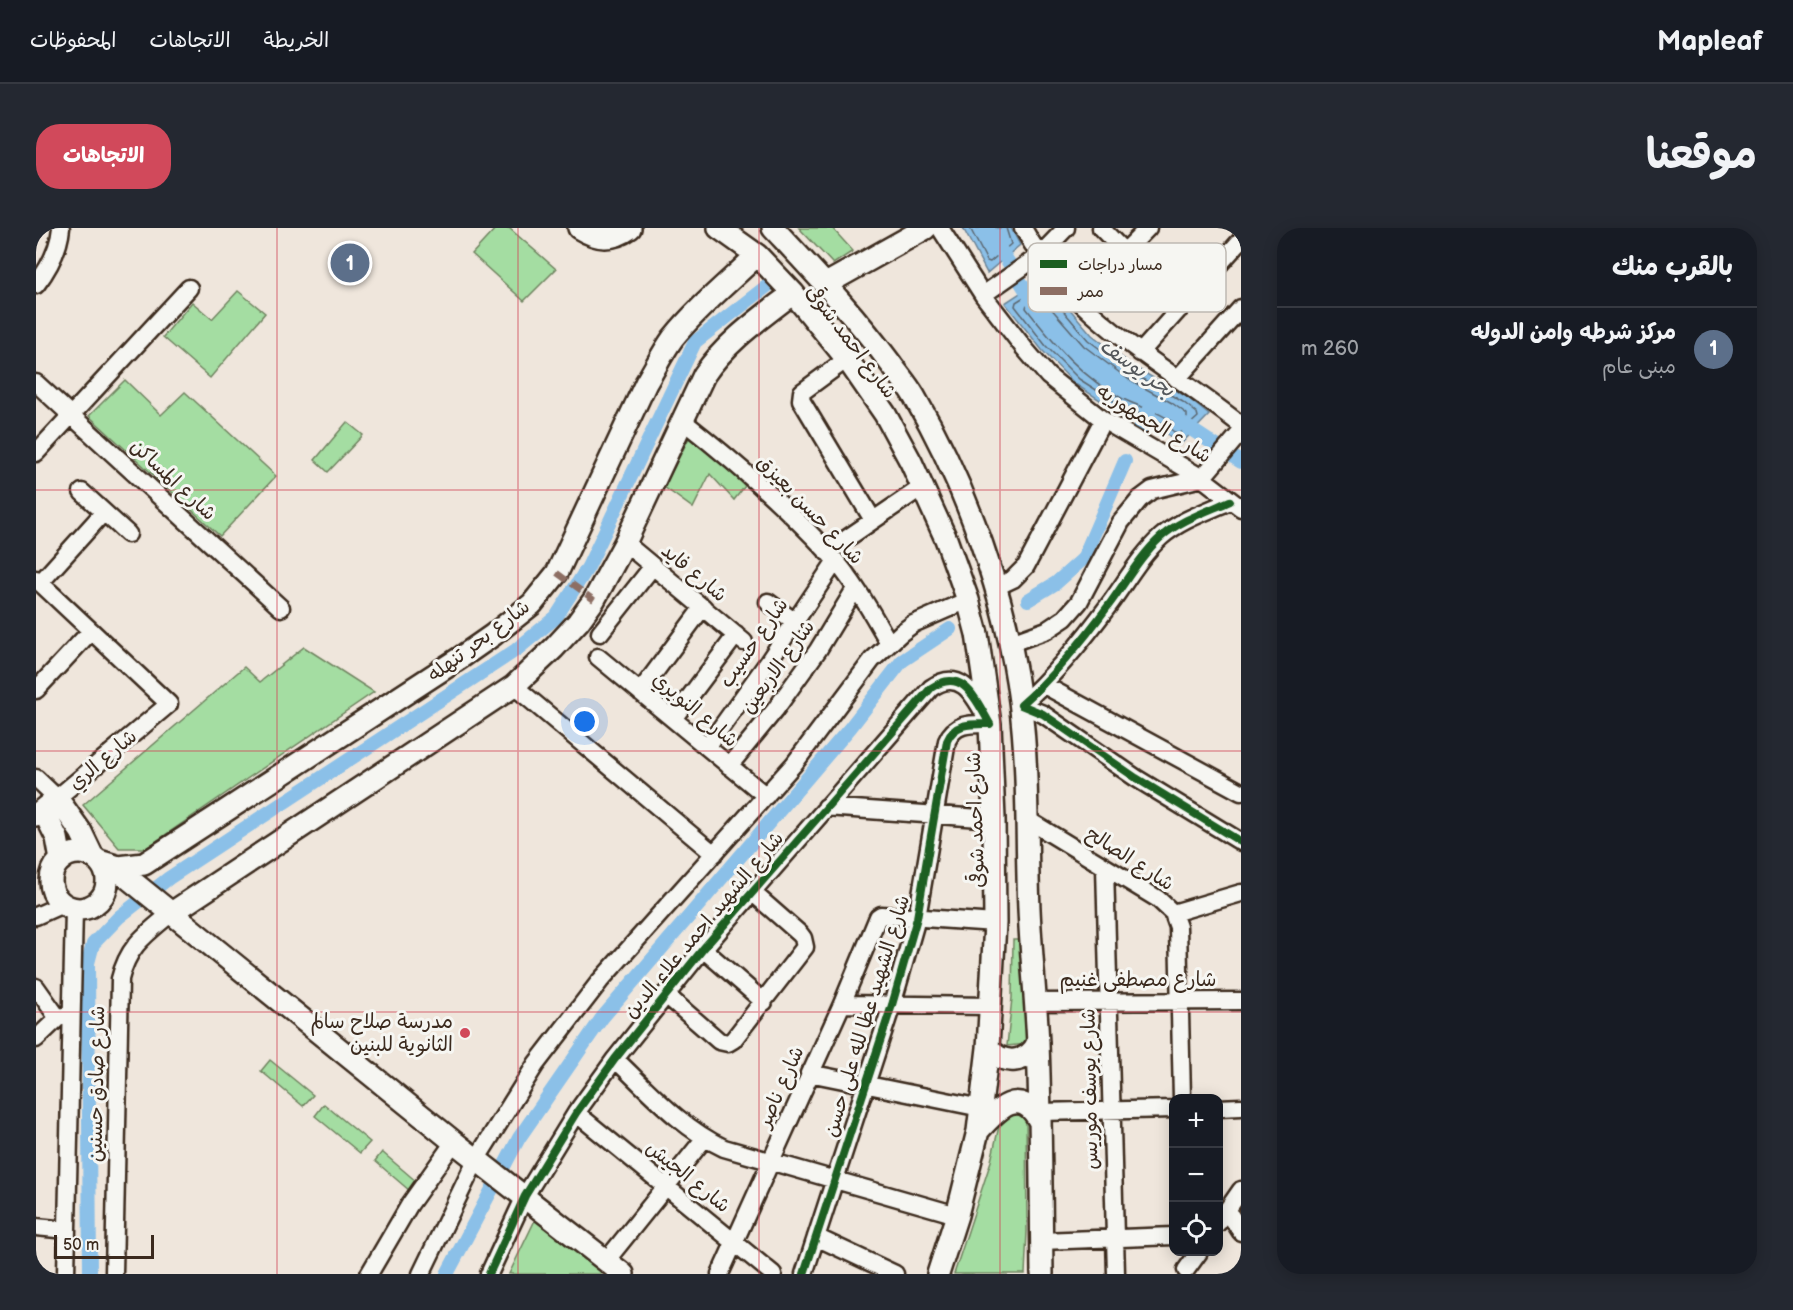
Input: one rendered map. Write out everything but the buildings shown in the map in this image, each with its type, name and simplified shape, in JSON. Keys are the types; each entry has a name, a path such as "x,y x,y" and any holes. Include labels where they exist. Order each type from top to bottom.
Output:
{"main road":[{"path":"579,228 614,237 630,228"},
{"name":"شارع احمد شوقى","path":"719,228 757,255 793,293 848,360 885,414 945,539 968,600 977,634 990,724 994,819 995,923 991,1006 978,1131 957,1215 938,1274"},
{"name":"شارع احمد شوقى","path":"773,228 869,334 913,394 966,506 996,587 1011,642 1021,705 1028,820 1029,910 1038,1042 1042,1274"},
{"path":"826,284 927,228"},
{"name":"شارع بحر تنهله","path":"98,860 119,867 144,864 460,658 532,603 557,573 565,559 646,383 662,355 690,320 757,255"},
{"path":"156,903 514,686 554,648 594,600 625,543 704,375 722,351 793,293"},
{"path":"885,414 895,415 904,412 911,404 913,394"},
{"path":"898,438 902,428 911,421 928,424"},
{"path":"45,807 81,832 106,872 108,882 100,900"},
{"path":"45,807 57,838 61,860"},
{"path":"156,903 120,889 92,906 83,909 68,907 53,891 51,883 55,867 61,860 76,853 98,860 123,874 482,1165 614,1267"},
{"path":"144,864 141,877 156,903"},
{"path":"988,1048 998,1057 1011,1061 1030,1054 1038,1042"},
{"path":"978,1131 997,1110 1009,1104 1023,1105 1040,1117"}],"street":[{"path":"36,285 57,249 61,228"},
{"name":"شارع الجمهوريه","path":"940,228 983,295 1048,376 1103,420 1202,478 1236,505"},
{"path":"1023,228 1032,243"},
{"path":"1052,243 1066,228"},
{"path":"1101,228 1116,243"},
{"path":"1134,243 1148,228"},
{"path":"1226,257 1241,240"},
{"path":"983,295 1028,263"},
{"path":"36,453 189,288"},
{"path":"1177,379 1241,308"},
{"path":"1091,312 1140,353 1241,425"},
{"path":"1140,353 1177,312"},
{"path":"848,360 802,392 801,400 873,520"},
{"name":"شارع المساكن","path":"36,383 281,608"},
{"path":"996,587 1013,579 1026,566 1103,420"},
{"name":"شارع حسن بعيزق","path":"683,421 759,484 831,557 855,588 889,643"},
{"path":"1011,642 1047,630 1065,618 1079,602 1121,522 1140,499 1152,490 1202,478 1241,432"},
{"path":"831,557 873,520 922,487"},
{"path":"82,492 128,534"},
{"path":"1236,505 1173,528 1162,536 1148,550 1090,630 1044,685 1021,705 1042,714 1136,778 1241,842"},
{"path":"36,690 91,631 39,586 104,512"},
{"name":"شارع فايد","path":"625,543 740,639 673,719"},
{"name":"شارع حسيب","path":"706,747 795,622 831,557"},
{"path":"600,633 653,566"},
{"name":"شارع الاربعين","path":"729,766 775,710 806,667 855,588"},
{"name":"شارع الشهيد احمد علاء الدين","path":"421,1274 536,1064 600,981 766,796 822,729 872,660 913,624 968,600"},
{"path":"768,602 795,622"},
{"path":"640,692 702,607"},
{"name":"شارع الري","path":"45,807 169,704 91,631"},
{"name":"شارع النويري","path":"598,657 766,796"},
{"name":"شارع الشهيد احمد علاء الدين","path":"489,1274 518,1191 615,1059 703,949 930,688 937,683 952,681 966,686 990,724"},
{"path":"1044,685 1241,792"},
{"path":"514,686 714,854"},
{"name":"شارع الشهيد عطا لله على حسن","path":"804,1274 892,1005 917,918 950,735 954,730 965,725 990,724"},
{"path":"36,778 45,807"},
{"path":"826,807 994,819"},
{"name":"شارع الصالح","path":"1028,820 1158,899 1173,913 1178,927 1182,1094"},
{"name":"شارع يوسف موريس","path":"1105,867 1116,1274"},
{"path":"665,994 723,1043 733,1040 803,951 805,943 800,934 752,892"},
{"path":"1173,913 1241,893"},
{"name":"شارع صادق حسنين","path":"114,1274 120,979 124,963 156,903"},
{"path":"36,916 68,907"},
{"name":"شارع صادق حسنين","path":"66,1274 65,1016 68,907"},
{"name":"شارع ناصر","path":"720,1274 842,1004 879,916 917,918"},
{"path":"917,918 995,923"},
{"path":"703,949 764,1002"},
{"path":"36,987 65,1016 36,1039"},
{"name":"شارع مصطفى غنيم","path":"1036,1002 1241,1001"},
{"path":"842,1004 991,1006"},
{"path":"615,1059 687,1127 704,1139 724,1148 957,1215"},
{"path":"809,1073 981,1108"},
{"path":"1223,1108 1241,1107"},
{"path":"1040,1117 1169,1109"},
{"name":"شارع الجيش","path":"576,1113 773,1274"},
{"path":"614,1267 666,1187 704,1139"},
{"path":"369,1274 410,1204 454,1142"},
{"path":"1241,1190 1223,1217 1241,1232"},
{"path":"36,1227 67,1230"},
{"path":"1041,1241 1169,1236"},
{"path":"816,1237 895,1274"},
{"path":"1185,1256 1186,1272"},
{"path":"1186,1272 1196,1256"}],"green space":[{"path":"496,228 509,228 556,269 524,301 472,254"},
{"path":"799,228 832,228 853,251 833,264"},
{"path":"238,291 265,313 210,378 163,337 192,302 212,319"},
{"path":"125,380 161,415 185,392 276,476 220,536 89,416"},
{"path":"347,422 363,435 328,472 315,460"},
{"path":"690,436 719,458 745,486 734,500 710,474 693,508 664,487"},
{"path":"304,647 374,692 146,848 119,848 83,805 244,667 260,682"},
{"path":"1013,940 1027,940 1029,1044 1007,1046 1012,998"},
{"path":"270,1060 313,1095 303,1106 261,1071"},
{"path":"324,1104 370,1142 360,1153 315,1116"},
{"path":"1002,1113 1026,1113 1025,1274 954,1274 991,1161"},
{"path":"382,1152 417,1182 410,1191 375,1161"},
{"path":"538,1214 611,1274 509,1274"}],"water":[{"path":"963,228 1011,228 1020,245 987,273"},
{"path":"1028,288 1028,312 1072,312 1092,335 1136,368 1187,397 1209,415 1180,445 1161,429 1117,411 1075,384 1042,350 1005,303"}],"waterway":[{"name":"بحر يوسف","path":"987,228 1028,294"},
{"path":"90,1274 88,963 93,944 119,917 169,878 516,650 556,617 588,567 695,342 771,283"},
{"path":"1137,435 1151,407"},
{"name":"بحر يوسف","path":"1180,422 1241,462"},
{"path":"1028,600 1056,583 1083,559 1125,461"},
{"path":"447,1274 519,1138 602,1018 850,728 902,661 950,629"}],"marked path":[{"path":"557,573 594,600"}],"cycle path":[{"path":"1230,501 1194,516 1161,537 1141,560 1080,643 1021,705 1043,714 1136,778 1241,842"},
{"path":"489,1274 525,1196 576,1113 615,1059 703,949 931,688 942,682 960,683 974,696 990,724 971,724 959,727 947,741 917,918 892,1005 804,1274"}],"place":[{"name":"مركز شرطه وامن الدوله","path":"350,263"},
{"name":"مدرسة صلاح سالم الثانوية للبنين","path":"465,1033"}]}
